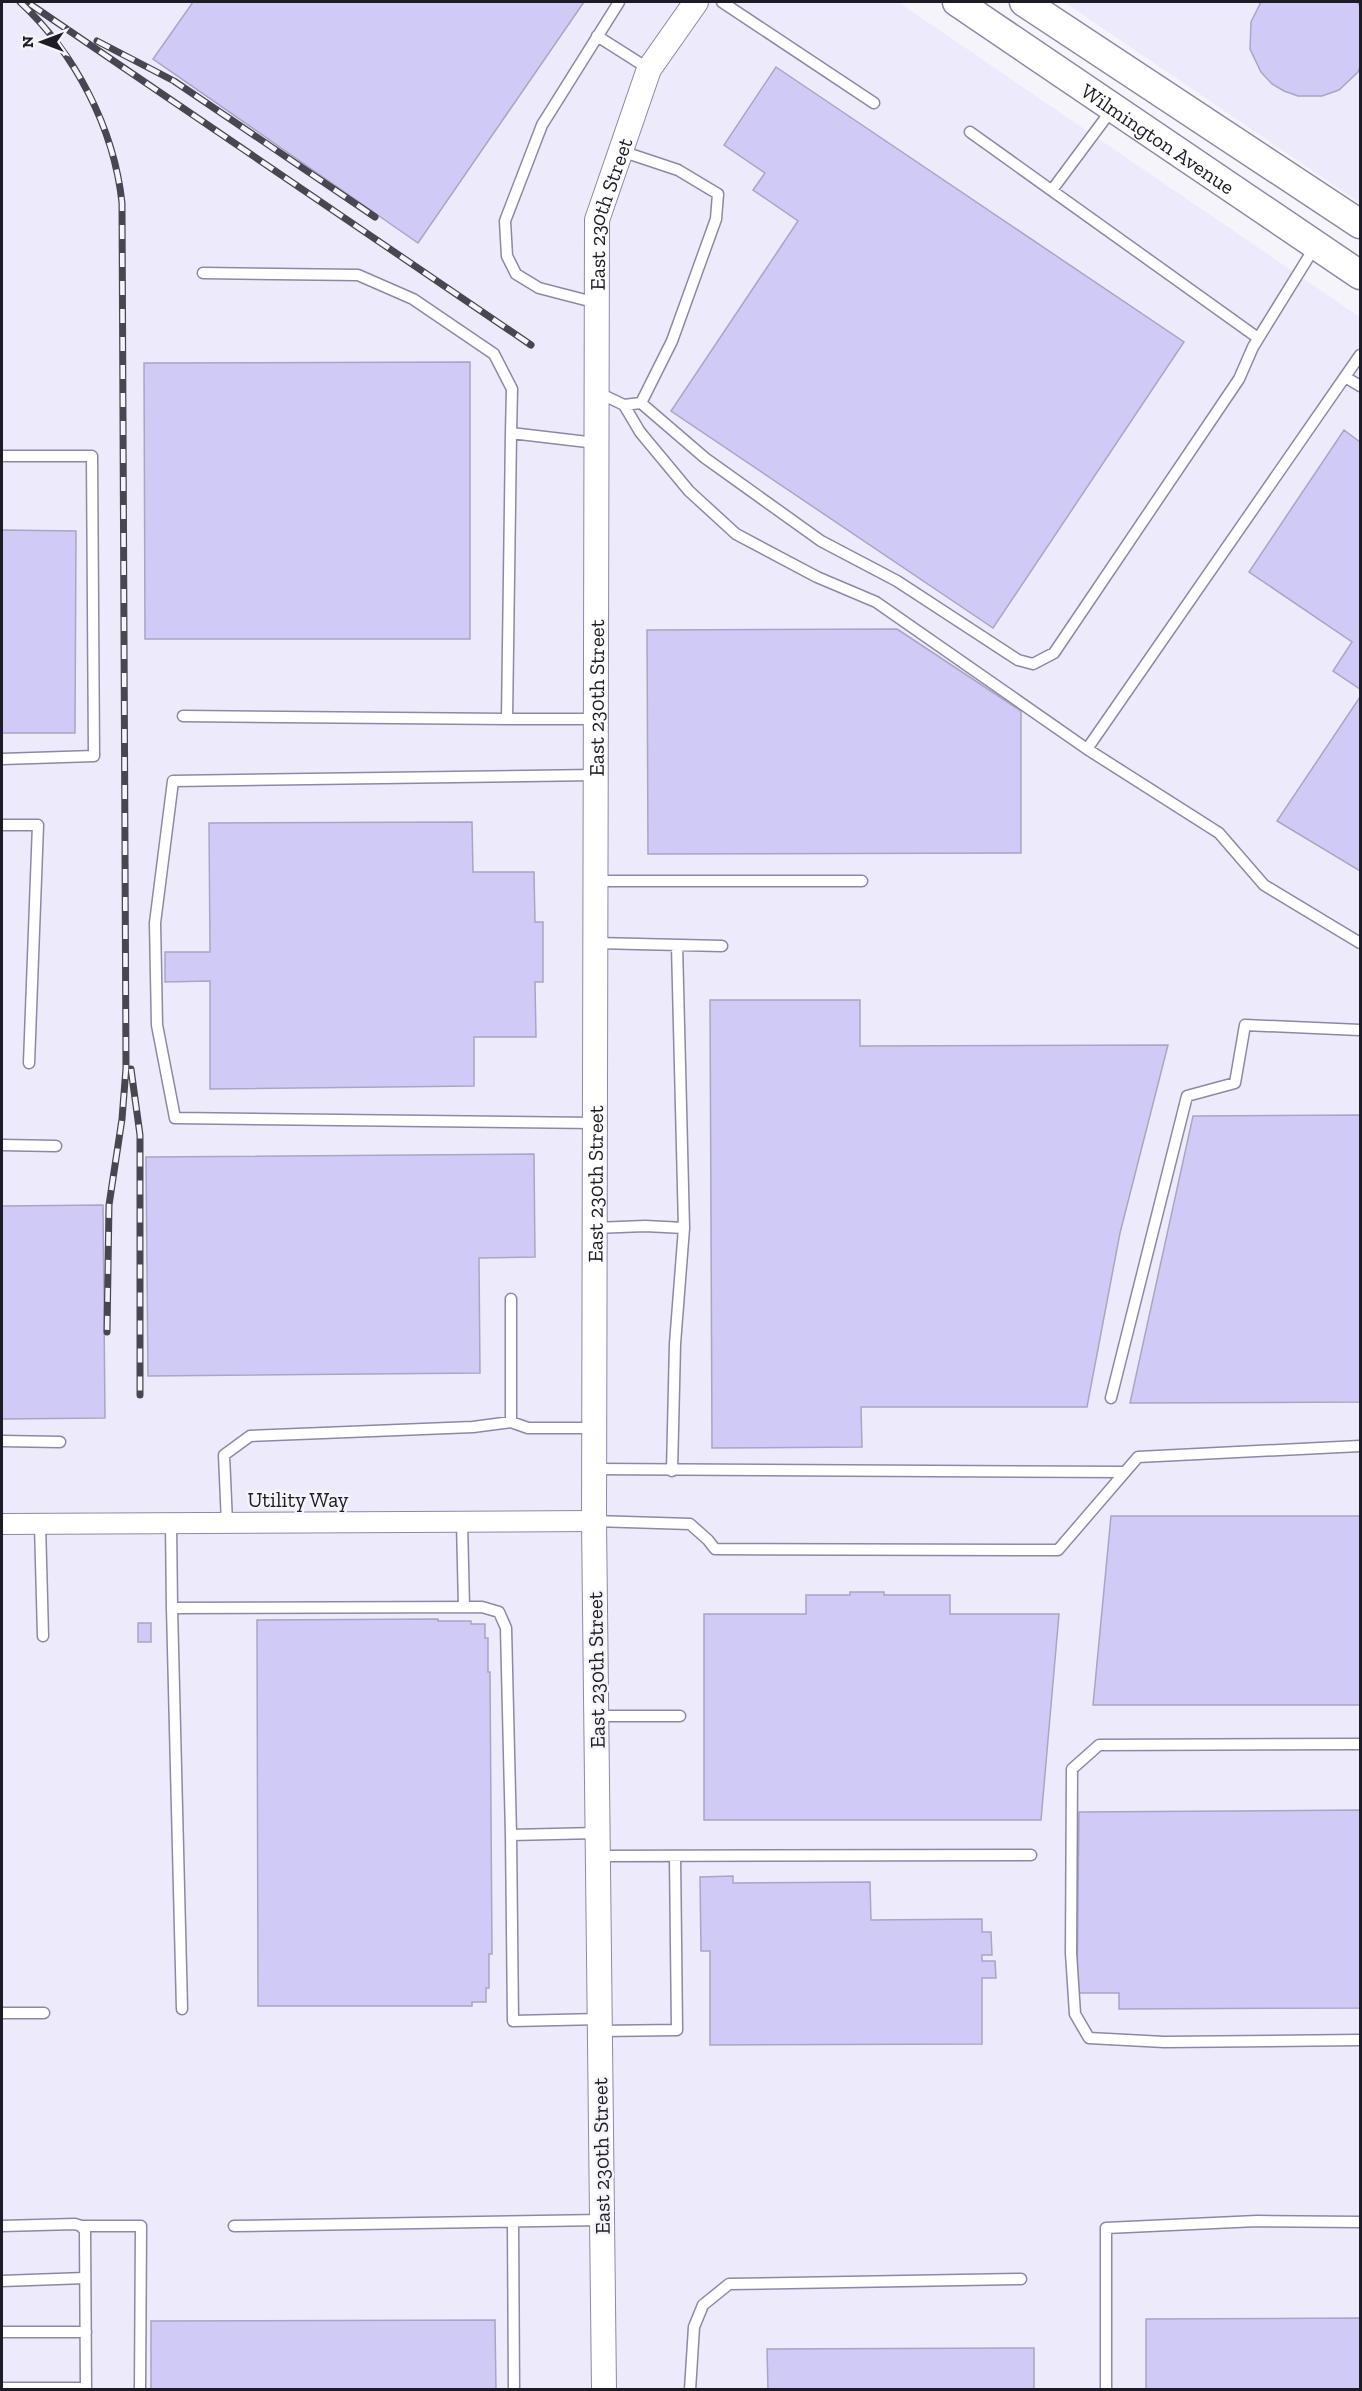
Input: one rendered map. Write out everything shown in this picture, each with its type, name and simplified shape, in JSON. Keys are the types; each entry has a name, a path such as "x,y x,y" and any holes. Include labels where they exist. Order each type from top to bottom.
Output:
{"main road":[{"name":"Wilmington Avenue","path":"957,2 1360,275"},
{"name":"Wilmington Avenue","path":"1024,2 1360,224"}],"street":[{"name":"East 230th Street","path":"603,2390 594,1521 597,219 649,69 696,2"},
{"name":"Utility Way","path":"2,1524 594,1521"}],"lane":[{"path":"597,303 539,288 516,274 507,256 505,221 542,125 619,2"},
{"path":"722,2 874,103"},
{"path":"597,36 649,69"},
{"path":"1052,190 1113,108"},
{"path":"970,132 1258,338"},
{"path":"621,151 678,170 718,194 716,219 672,341 641,403"},
{"path":"597,392 624,405 641,403 705,458 821,541 897,581 1018,660 1033,664 1054,653 1239,379 1258,338 1316,245"},
{"path":"203,273 358,275 413,299 494,354 512,389 507,719"},
{"path":"1087,749 1360,355"},
{"path":"1345,377 1360,387"},
{"path":"624,405 640,432 688,491 736,534 818,577 876,602 1087,749 1219,833 1264,885 1360,944"},
{"path":"511,433 597,442"},
{"path":"2,456 92,456 94,732 94,756 2,759"},
{"path":"183,716 596,719"},
{"path":"595,1123 175,1118 157,1025 155,923 173,781 596,775"},
{"path":"2,825 38,825 29,1063"},
{"path":"596,881 862,881"},
{"path":"596,943 722,946"},
{"path":"672,1471 675,1344 684,1228 677,945"},
{"path":"1111,1398 1186,1096 1235,1083 1245,1025 1360,1030"},
{"path":"2,1145 56,1146"},
{"path":"595,1228 645,1226 684,1228"},
{"path":"511,1299 511,1422"},
{"path":"227,1523 224,1455 250,1436 473,1427 511,1422 528,1428 594,1428"},
{"path":"2,1441 60,1442"},
{"path":"594,1521 690,1524 708,1540 715,1550 1058,1550 1138,1457 1360,1446"},
{"path":"594,1469 1125,1472"},
{"path":"462,1522 464,1607"},
{"path":"171,1523 182,2008"},
{"path":"40,1524 43,1635"},
{"path":"172,1608 482,1607 499,1612 506,1628 513,2020 677,2030 675,1856"},
{"path":"597,1716 680,1716"},
{"path":"1360,1744 1099,1745 1072,1769 1071,1918 1075,2014 1089,2038 1164,2042 1360,2040"},
{"path":"511,1835 598,1844 675,1856 1031,1855"},
{"path":"2,2013 44,2013"},
{"path":"234,2226 602,2220"},
{"path":"1106,2390 1107,2228 1257,2222 1360,2222"},
{"path":"513,2223 514,2390"},
{"path":"2,2226 141,2226 140,2390"},
{"path":"2,2388 86,2389 85,2231 81,2226"},
{"path":"2,2281 85,2278"},
{"path":"690,2390 694,2327 703,2305 729,2284 1022,2279"},
{"path":"2,2332 86,2332"}],"shaded area":[{"path":"2,2 898,2 1360,317 1360,2389 2,2390"},
{"path":"1064,2 1360,2 1360,203"}],"building":[{"path":"193,2 584,2 418,243 153,59"},
{"path":"1261,2 1357,2 1360,6 1360,67 1358,72 1339,90 1322,96 1298,96 1272,84 1261,72 1250,49 1251,22"},
{"path":"776,67 1184,342 993,628 671,411 798,221 753,190 765,173 724,145"},
{"path":"470,362 470,639 145,639 144,363"},
{"path":"1344,430 1360,442 1360,689 1333,671 1352,642 1249,572"},
{"path":"2,530 76,531 75,733 2,733"},
{"path":"897,629 1021,711 1021,853 648,854 647,630"},
{"path":"1360,697 1360,871 1277,821"},
{"path":"472,822 473,872 534,872 535,922 543,922 543,982 535,982 536,1037 474,1037 474,1086 210,1089 210,981 165,982 165,952 210,952 209,823"},
{"path":"710,1000 860,1000 860,1046 1168,1045 1120,1233 1087,1407 861,1407 862,1447 712,1448"},
{"path":"1360,1115 1360,1402 1130,1403 1193,1116"},
{"path":"534,1154 535,1257 479,1258 480,1373 148,1376 146,1157"},
{"path":"103,1205 105,1418 2,1419 2,1206"},
{"path":"1111,1516 1360,1516 1360,1705 1093,1705"},
{"path":"850,1592 884,1592 884,1595 950,1595 950,1614 1059,1614 1041,1820 704,1820 704,1614 806,1614 806,1595 850,1595"},
{"path":"438,1619 438,1621 471,1621 471,1624 485,1624 485,1638 488,1638 492,1954 489,1954 489,1988 486,1988 486,2002 472,2002 472,2006 258,2006 257,1620"},
{"path":"138,1623 151,1623 151,1642 138,1642"},
{"path":"1360,1810 1360,2008 1119,2009 1119,1993 1077,1993 1079,1812"},
{"path":"733,1876 733,1883 870,1882 871,1920 982,1919 982,1932 991,1932 992,1955 982,1955 982,1961 995,1961 996,1978 982,1978 982,2044 710,2045 710,1951 701,1951 700,1877"},
{"path":"1360,2318 1360,2390 1146,2390 1146,2319"},
{"path":"495,2320 496,2390 151,2390 151,2321"},
{"path":"1034,2348 1034,2390 768,2390 767,2349"}],"railway":[{"path":"20,2 58,44 89,94 110,147 118,175 122,203 126,1068 122,1119 109,1205 107,1332"},
{"path":"30,4 531,345"},
{"path":"97,41 174,81 375,217"},
{"path":"131,1069 140,1135 140,1395"}]}
